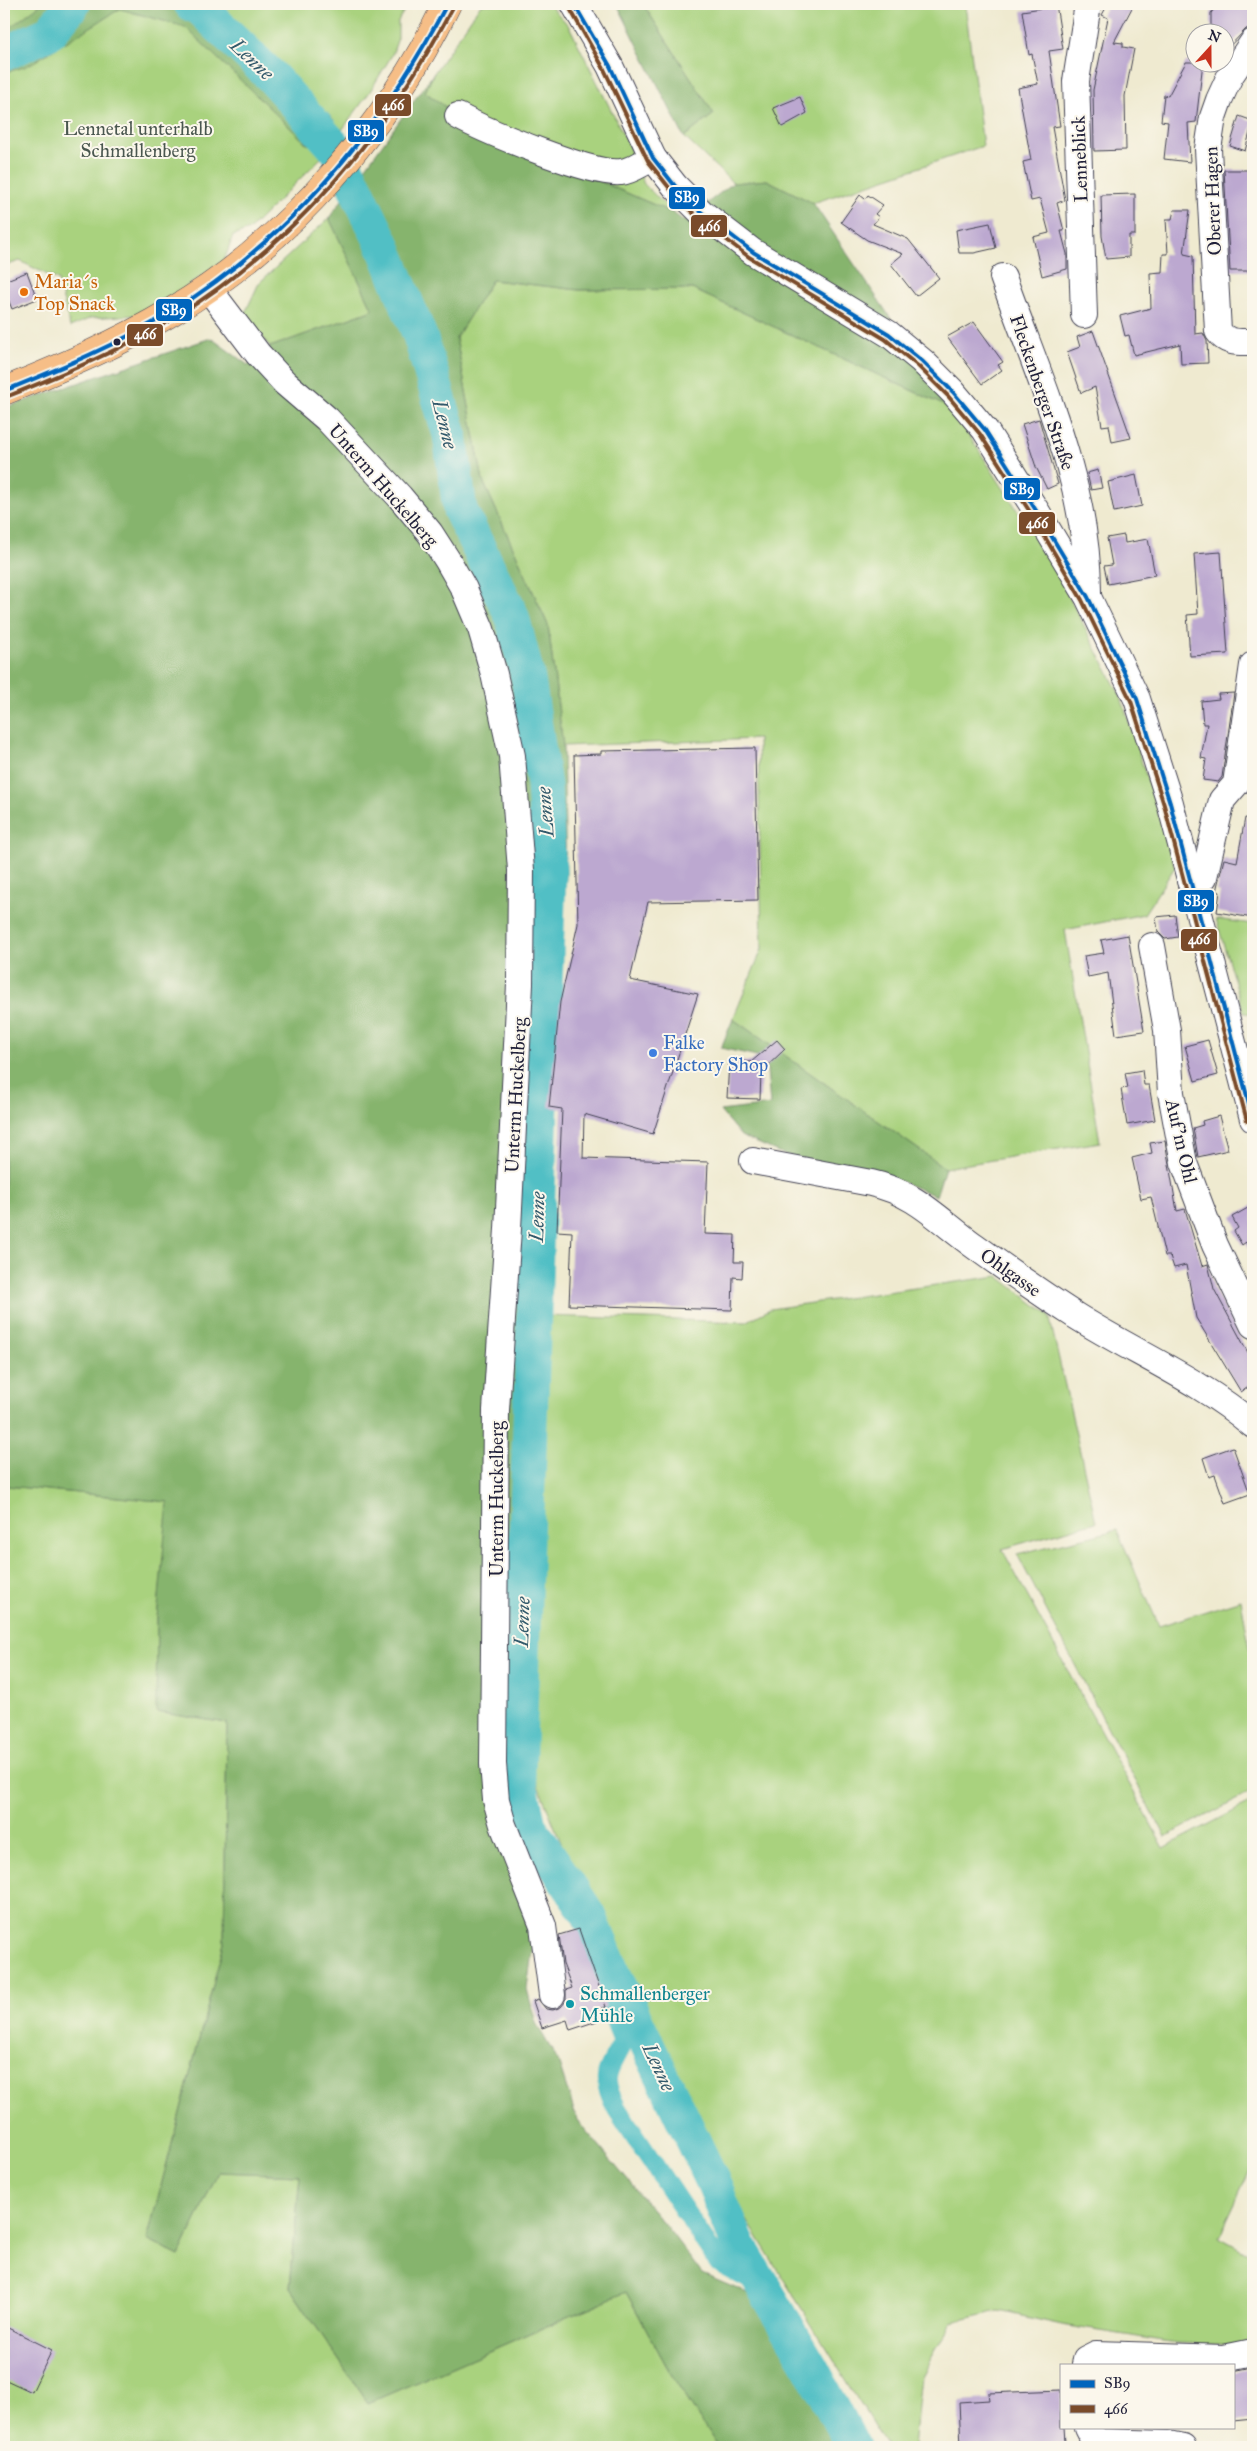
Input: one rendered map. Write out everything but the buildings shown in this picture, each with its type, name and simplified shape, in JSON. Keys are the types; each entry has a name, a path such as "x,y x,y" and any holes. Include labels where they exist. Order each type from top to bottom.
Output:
{"main road":[{"path":"4,391 67,366 172,312 253,254 320,189 380,116 447,4"}],"street":[{"name":"Fleckenberger Straße","path":"574,4 610,66 653,158 700,212 725,232 753,252 888,334 912,351 942,381 985,430 1088,597 1137,699 1170,803 1253,1119"},
{"name":"Lenneblick","path":"1084,315 1076,81 1088,4"},
{"name":"Oberer Hagen","path":"1253,42 1230,76 1219,100 1213,117 1208,149 1218,330 1225,339 1232,342 1253,342"},
{"path":"458,116 495,134 582,165 608,172 622,172 653,158"},
{"name":"Fleckenberger Straße","path":"1003,277 1068,457 1086,552 1088,597"},
{"name":"Unterm Huckelberg","path":"208,288 265,362 285,383 327,419 400,497 430,533 464,589 481,629 494,674 512,756 521,870 520,984 508,1229 496,1410 493,1764 496,1800 503,1825 543,1926 552,1995"},
{"path":"1190,881 1204,877 1222,800 1244,786 1253,664"},
{"name":"Auf'm Ohl","path":"1152,946 1167,1030 1171,1093 1184,1163 1215,1246 1253,1325"},
{"name":"Ohlgasse","path":"753,1162 880,1185 909,1196 1010,1272 1079,1317 1214,1396 1253,1425"},
{"path":"1084,2364 1086,2359 1096,2354 1224,2358 1253,2352"},
{"path":"1088,2428 1092,2437 1100,2442 1168,2444 1182,2447"}],"green space":[{"name":"Lennetal unterhalb Schmallenberg","path":"4,4 408,4 398,21 398,38 392,55 369,93 324,155 249,230 233,236 224,261 179,292 138,315 91,318 70,327 58,280 20,261 4,266"},
{"path":"41,4 211,4 334,120 308,145 185,27 120,9 27,66 4,73 4,32"},
{"path":"481,4 549,4 569,26 628,144 644,184 673,213 472,126 425,92 434,73"},
{"path":"617,4 643,4 714,114 684,137"},
{"path":"643,4 965,4 983,146 813,203 767,180 733,183 684,137 714,114"},
{"path":"434,73 425,92 472,126 673,213 684,221 733,183 767,180 813,203 952,409 692,289 579,290 492,280 456,338 483,481 548,625 563,746 566,876 547,1110 528,1760 534,1937 527,1989 536,2023 558,2061 577,2120 666,2226 702,2274 785,2309 870,2447 718,2447 671,2374 626,2292 368,2403 290,2288 300,2175 218,2172 179,2256 147,2240 224,1943 227,1723 156,1712 157,1618 168,1502 7,1486 4,1491 4,408 211,338 248,365 270,347 373,310 329,218"},
{"path":"329,218 373,310 270,347 245,313 259,283"},
{"path":"492,280 579,290 692,289 952,409 1051,562 1121,697 1175,867 1144,914 1065,930 1100,1142 945,1168 733,1019 762,949 758,739 563,746 548,625 483,481 456,338"},
{"path":"1216,919 1253,924 1253,1014 1244,1013"},
{"path":"733,1019 945,1168 936,1196 897,1180 783,1154 741,1136 720,1111 770,1105 766,1058 721,1048"},
{"path":"998,1276 1049,1315 1096,1522 1002,1549 1164,1848 1253,1801 1253,2164 1219,2237 1253,2256 1253,2342 1241,2345 1176,2343 1062,2325 999,2311 952,2322 921,2376 914,2447 887,2447 647,2058 528,1760 542,1316 746,1322 770,1309"},
{"path":"7,1486 169,1502 157,1618 157,1712 227,1723 224,1943 147,2240 179,2256 218,2172 300,2175 290,2288 368,2403 626,2292 671,2374 718,2447 4,2447 4,1491"},
{"path":"1117,1530 1159,1626 1241,1600 1253,1665 1253,1791 1165,1837 1017,1554"}],"waterway":[{"name":"Lenne","path":"4,54 49,33 73,4"},
{"name":"Lenne","path":"191,4 200,8 271,76 338,151 382,243 420,336 450,435 460,510 512,616 528,679 544,785 549,871 518,1774 529,1826 589,1915 611,1968 712,2180 738,2244 812,2369 853,2447"},
{"path":"611,1968 605,1993 623,2042 612,2061 607,2075 608,2089 617,2109 719,2263 762,2286"}],"transit line":[{"name":"SB9","path":"4,391 89,355 151,324 215,282 256,250 294,215 330,177 363,137 421,50 447,4"},
{"name":"SB9","path":"574,4 610,66 653,158 675,186 701,212 753,252 889,334 922,361 953,392 985,430 1037,512 1088,597 1137,699 1170,803 1253,1119"},
{"name":"466","path":"6,397 91,361 154,330 218,288 260,255 298,220 334,182 367,141 427,53 453,7"},
{"name":"466","path":"569,7 604,69 648,161 671,190 697,217 749,257 885,339 918,366 948,396 980,434 1032,515 1082,600 1131,701 1164,805 1247,1121"}],"place":[{"name":"Maria´s Top Snack","path":"24,292"},
{"name":"Falke Factory Shop","path":"653,1053"},
{"name":"Schmallenberger Mühle","path":"570,2004"}]}
